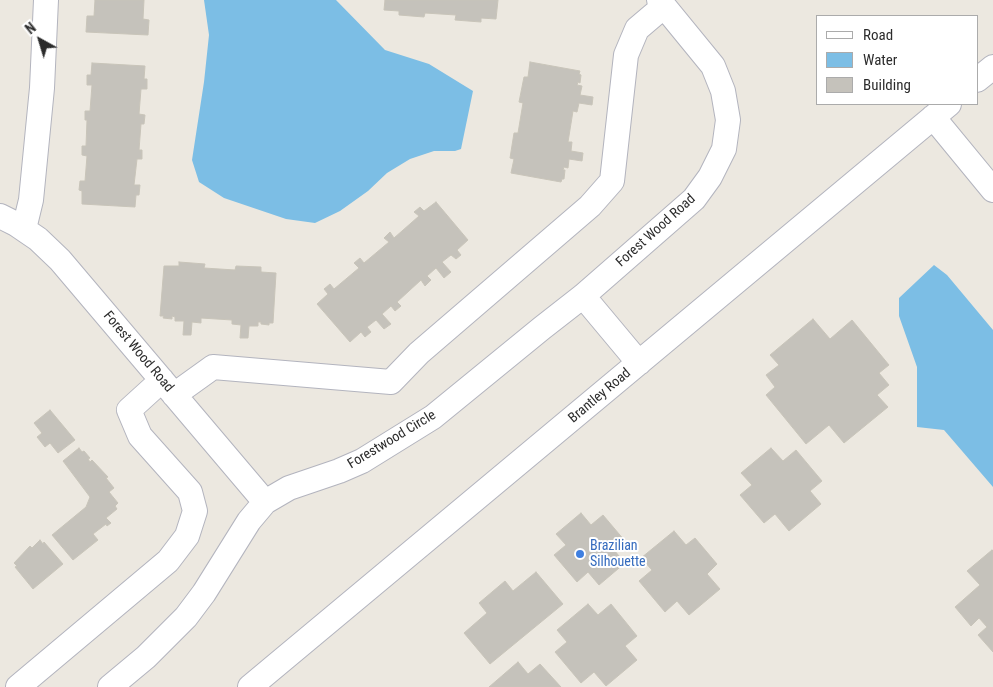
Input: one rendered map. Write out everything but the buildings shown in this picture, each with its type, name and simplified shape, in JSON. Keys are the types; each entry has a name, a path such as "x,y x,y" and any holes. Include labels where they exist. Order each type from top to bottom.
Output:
{"street":[{"path":"24,229 31,200 42,88 46,0"},
{"path":"18,687 168,561 187,536 195,510 190,492 140,436 129,410 168,387 213,368 391,382 419,353 590,206 612,181 626,55 637,29 662,3"},
{"name":"Forest Wood Road","path":"583,296 694,199 710,177 724,149 728,120 724,91 713,66 662,3"},
{"path":"978,79 993,67"},
{"path":"941,110 993,190"},
{"name":"Brantley Road","path":"250,687 941,110"},
{"name":"Forest Wood Road","path":"0,216 38,239 60,260 265,502"},
{"path":"583,296 639,362"},
{"name":"Forestwood Circle","path":"110,687 146,657 186,617 204,593 249,521 265,502 289,488 362,461 405,436 433,417 583,296"}],"water":[{"path":"204,0 336,0 385,50 429,64 473,91 461,149 455,151 434,151 410,159 387,173 368,191 340,211 315,223 286,219 224,198 199,182 192,160 209,35"},
{"path":"934,265 947,275 993,330 993,487 944,430 917,427 917,367 899,316 899,298"}],"place":[{"name":"Brazilian Silhouette","path":"580,554"}]}
